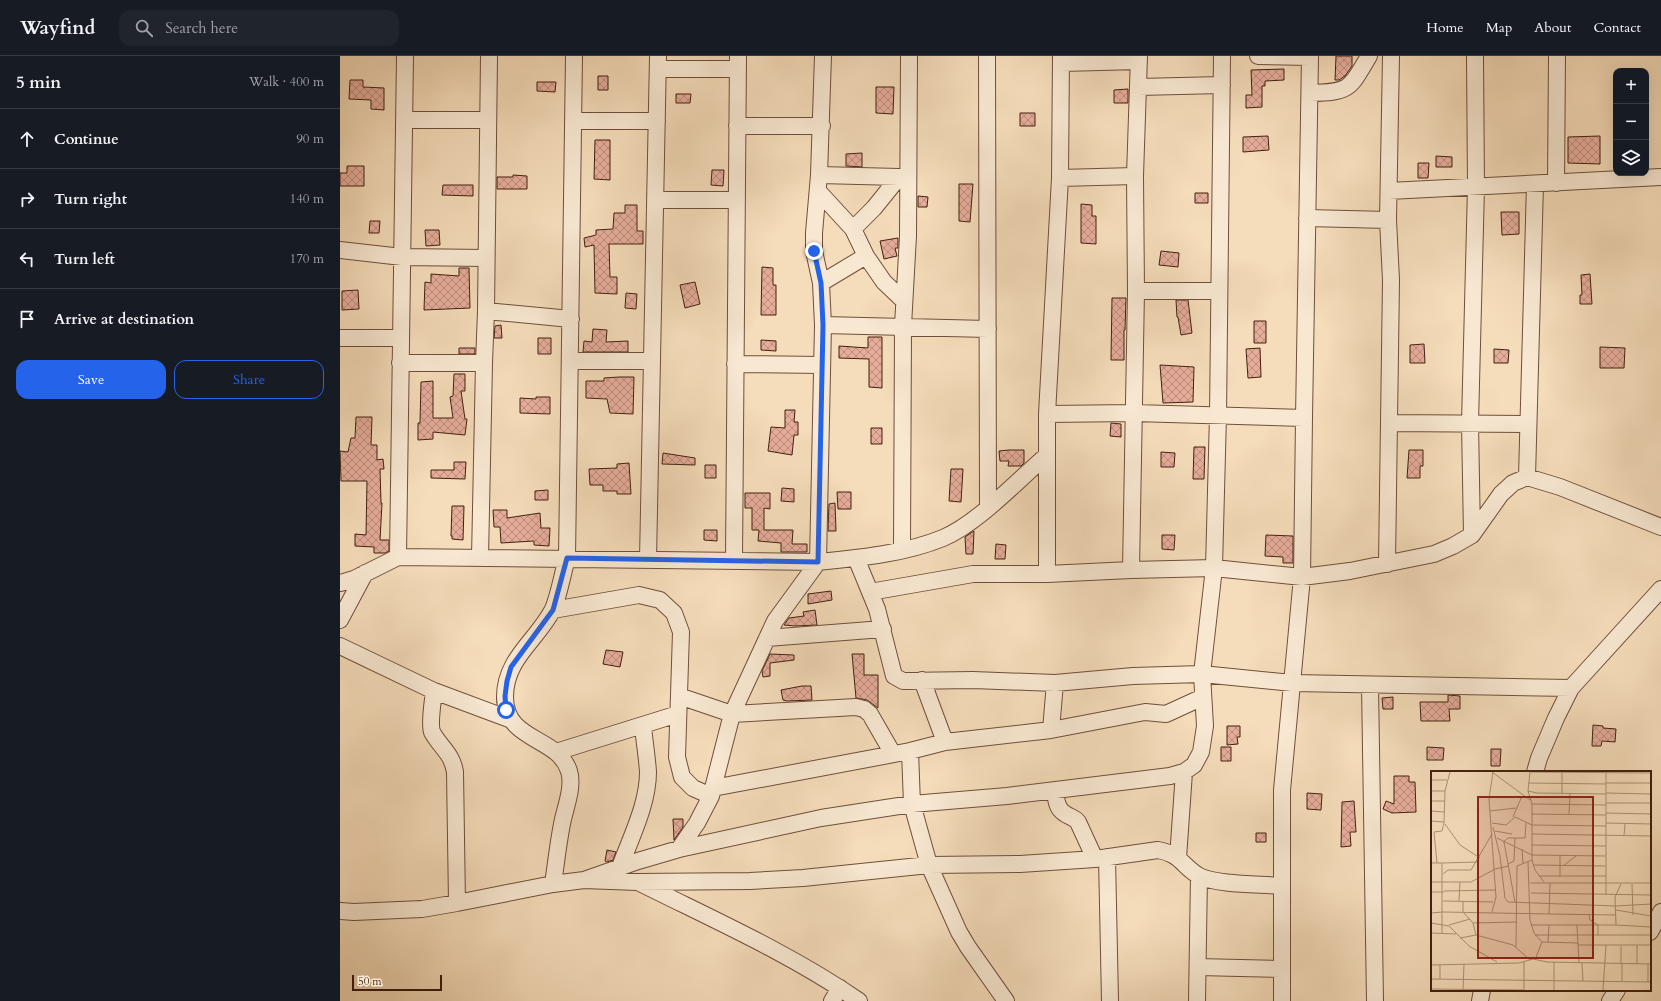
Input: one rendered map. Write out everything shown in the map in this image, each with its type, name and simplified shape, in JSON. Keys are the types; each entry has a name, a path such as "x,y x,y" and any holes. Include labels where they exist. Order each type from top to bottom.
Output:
{"street":[{"path":"398,557 405,56"},
{"path":"480,558 486,311 489,56"},
{"path":"553,884 571,779 569,769 556,752 515,726 509,719 506,710 505,696 511,667 553,610 567,558 574,56"},
{"path":"679,849 697,823 712,792 732,714 775,621 818,562 823,325 821,283 814,251 814,233 822,126 823,56"},
{"path":"902,550 902,326 908,236 904,177 909,56"},
{"path":"987,56 988,507"},
{"path":"584,880 679,849 814,820 912,804 993,797 1170,776 1184,772 1194,765 1201,752 1205,726 1202,674 1214,568 1218,415 1218,291 1222,56"},
{"path":"1258,56 1310,56 1302,577 1282,790 1282,1001"},
{"path":"1310,93 1344,90 1351,85 1369,56"},
{"path":"1387,564 1391,280 1388,220 1391,56"},
{"path":"1472,535 1470,423 1476,186 1475,56"},
{"path":"1556,183 1557,56"},
{"path":"1046,574 1046,414 1060,178 1061,60 1139,59 1135,176 1136,291 1131,570"},
{"path":"648,560 658,62 738,62 734,560"},
{"path":"1138,87 1222,86"},
{"path":"404,120 488,120"},
{"path":"573,121 657,121"},
{"path":"737,126 822,126"},
{"path":"819,175 904,177"},
{"path":"1060,178 1135,176"},
{"path":"1389,191 1556,183 1661,176"},
{"path":"853,229 904,177"},
{"path":"1527,477 1536,184"},
{"path":"818,191 853,229 866,256 884,282 904,301"},
{"path":"655,200 737,200"},
{"path":"1307,218 1388,220"},
{"path":"340,250 402,257 486,258"},
{"path":"821,283 866,256"},
{"path":"1136,291 1218,291"},
{"path":"486,311 571,320"},
{"path":"823,325 988,329"},
{"path":"340,338 401,338"},
{"path":"570,361 652,361"},
{"path":"400,363 484,363"},
{"path":"735,364 822,365"},
{"path":"1046,414 1134,413 1304,418"},
{"path":"1389,423 1528,424"},
{"path":"340,583 354,579 398,557 818,562 856,558 902,550 944,538 967,524 1046,456"},
{"path":"870,592 973,574 1046,574 1214,568 1302,577 1350,571 1434,554 1453,546 1472,535 1500,494 1513,483 1527,477 1560,487 1661,527"},
{"path":"856,558 877,609 894,676 903,681 973,680 1054,683 1133,676 1202,674 1292,683 1571,688"},
{"path":"340,620 365,573"},
{"path":"1535,771 1539,758 1556,718 1571,688 1661,589"},
{"path":"553,610 639,596 660,600 674,612 681,632 677,757 682,777 693,788 712,792 945,742 1051,730 1145,712 1166,714 1203,697"},
{"path":"767,638 883,629"},
{"path":"340,646 434,691 509,719"},
{"path":"922,680 945,742"},
{"path":"1051,730 1054,683"},
{"path":"1370,685 1375,1001"},
{"path":"434,691 431,727 434,735 449,753 454,762 457,903"},
{"path":"679,696 732,714 856,707 864,709 870,714 893,754"},
{"path":"556,752 678,714"},
{"path":"620,867 643,804 646,789 648,771 643,725"},
{"path":"910,750 912,804 929,865 959,932 1006,1001"},
{"path":"1178,858 1184,772"},
{"path":"1054,790 1058,806 1061,811 1075,818 1101,858 1110,1001"},
{"path":"340,911 354,912 422,909 553,884 584,880 638,882 750,881 803,878 929,865 1020,864 1101,858 1158,850 1168,852 1178,858 1199,876 1217,881 1281,886"},
{"path":"1198,1001 1199,876"},
{"path":"638,882 773,950 836,994 859,1001"},
{"path":"1651,930 1661,912"},
{"path":"1198,968 1282,969"},
{"path":"1480,1001 1482,991"},
{"path":"1610,1001 1615,991"}],"building":[{"path":"1336,56 1352,56 1352,66 1345,76 1339,80 1335,80"},
{"path":"1284,69 1284,80 1265,81 1265,86 1262,86 1262,107 1246,108 1246,95 1252,95 1251,70"},
{"path":"598,76 608,76 608,90 598,90"},
{"path":"350,80 363,80 363,87 384,88 384,110 371,109 371,100 349,99"},
{"path":"537,82 556,82 555,92 537,91"},
{"path":"876,87 894,87 893,114 876,113"},
{"path":"1128,89 1128,103 1114,103 1114,90"},
{"path":"676,94 691,94 690,103 676,103"},
{"path":"1020,113 1035,113 1035,126 1020,126"},
{"path":"1268,136 1269,150 1243,152 1243,137"},
{"path":"1600,136 1600,164 1568,163 1568,137"},
{"path":"595,140 610,140 610,180 594,179"},
{"path":"862,153 862,167 846,166 846,154"},
{"path":"1436,156 1452,157 1452,167 1436,167"},
{"path":"1418,163 1429,163 1428,178 1418,178"},
{"path":"347,166 364,166 364,186 340,186 340,173 347,173"},
{"path":"712,170 724,170 723,186 711,185"},
{"path":"513,175 527,176 527,189 497,189 497,177 513,177"},
{"path":"959,184 973,184 970,222 959,221"},
{"path":"443,185 473,185 473,196 442,195"},
{"path":"1195,193 1208,193 1208,203 1195,203"},
{"path":"918,196 928,197 927,207 918,207"},
{"path":"1081,204 1092,205 1092,216 1096,216 1096,244 1081,243"},
{"path":"625,205 637,205 637,231 643,231 643,244 609,244 610,277 617,277 617,294 595,293 594,245 585,247 584,238 596,235 596,230 613,229 614,213 625,213"},
{"path":"1501,212 1519,212 1519,234 1502,235"},
{"path":"370,221 380,221 379,233 369,233"},
{"path":"425,230 439,230 440,245 426,246"},
{"path":"898,238 898,248 895,248 897,256 884,259 880,241"},
{"path":"1161,251 1179,253 1178,267 1159,265"},
{"path":"762,267 773,268 773,285 776,285 776,315 761,315"},
{"path":"459,268 469,268 470,308 424,310 425,282 431,283 431,274 459,276"},
{"path":"1590,274 1592,304 1580,304 1580,295 1582,295 1581,275"},
{"path":"695,282 700,304 685,308 680,285"},
{"path":"358,290 359,309 342,310 342,291"},
{"path":"626,293 637,294 636,309 625,308"},
{"path":"1112,298 1126,298 1124,360 1111,360"},
{"path":"1176,300 1188,300 1192,333 1181,335 1177,317"},
{"path":"1254,321 1266,321 1266,343 1254,343"},
{"path":"501,325 502,338 494,338 495,326"},
{"path":"593,329 607,330 606,342 628,341 628,352 583,352 584,341 592,342"},
{"path":"868,337 882,337 882,388 869,387 869,359 839,358 839,346 868,348"},
{"path":"538,338 551,338 551,354 538,354"},
{"path":"761,340 776,341 776,351 761,350"},
{"path":"1424,344 1425,363 1410,363 1410,345"},
{"path":"1600,347 1625,348 1624,368 1600,368"},
{"path":"459,348 475,348 475,354 459,354"},
{"path":"1260,348 1261,377 1248,378 1246,349"},
{"path":"1494,349 1509,350 1508,363 1494,363"},
{"path":"1160,365 1194,367 1193,402 1163,403"},
{"path":"454,374 465,374 465,391 461,391 465,419 467,419 465,435 433,432 433,439 418,440 421,382 433,381 433,418 453,418 450,397 453,396"},
{"path":"634,377 633,414 610,413 607,399 586,398 586,381 604,381 604,378"},
{"path":"536,397 550,397 550,414 520,413 520,398 536,399"},
{"path":"785,410 795,410 794,422 798,422 798,435 794,435 792,455 768,451 771,427 785,428"},
{"path":"356,417 372,417 371,445 377,445 377,460 383,459 384,469 380,469 382,503 380,540 389,540 389,551 385,553 374,553 374,547 355,546 355,534 366,535 367,481 341,481 340,451 348,452 351,438 355,438"},
{"path":"1111,423 1121,424 1121,437 1110,436"},
{"path":"871,428 882,428 882,444 871,444"},
{"path":"1194,447 1205,447 1204,479 1193,479"},
{"path":"1024,450 1024,463 1021,466 1008,466 1009,461 1000,461 999,451"},
{"path":"1409,450 1423,450 1423,466 1420,466 1420,478 1407,478"},
{"path":"1161,452 1175,453 1174,467 1161,467"},
{"path":"663,453 695,458 695,465 662,464"},
{"path":"454,462 466,462 465,479 431,478 431,470 454,470"},
{"path":"629,463 631,494 617,494 617,491 603,491 603,485 590,485 589,469 617,468 617,464"},
{"path":"705,465 716,465 716,478 705,478"},
{"path":"951,469 963,469 961,502 949,501"},
{"path":"782,488 794,489 794,502 781,501"},
{"path":"548,490 548,500 535,500 535,491"},
{"path":"837,492 851,492 851,509 838,509"},
{"path":"745,493 770,493 770,509 764,508 764,530 793,530 792,544 807,544 807,552 781,552 781,543 758,541 759,530 752,530 752,508 745,508"},
{"path":"835,503 836,531 828,531 829,504"},
{"path":"452,506 464,506 463,540 452,539 451,536"},
{"path":"493,510 507,510 507,518 540,513 541,528 550,528 549,546 534,545 534,541 501,543 500,527 494,527"},
{"path":"704,530 717,530 717,541 704,540"},
{"path":"974,531 973,554 966,554 965,537"},
{"path":"1162,535 1175,535 1174,550 1162,549"},
{"path":"1266,535 1293,536 1293,563 1283,563 1283,557 1265,556"},
{"path":"996,544 1006,545 1005,559 995,559"},
{"path":"831,591 832,600 808,604 808,594"},
{"path":"815,610 817,625 784,625 789,618 804,616 803,612"},
{"path":"606,650 623,652 620,667 603,664"},
{"path":"770,654 794,655 794,660 770,663 770,676 763,677 762,671"},
{"path":"852,654 864,654 864,675 878,675 878,708 867,700 856,698"},
{"path":"811,686 812,700 783,700 781,690"},
{"path":"1448,695 1460,696 1460,709 1449,709 1450,721 1421,721 1420,702 1448,702"},
{"path":"1393,697 1393,709 1383,709 1382,698"},
{"path":"1593,725 1603,726 1603,728 1616,729 1615,742 1602,741 1601,746 1592,746"},
{"path":"1227,726 1240,726 1240,737 1237,737 1238,744 1227,745"},
{"path":"1221,747 1231,747 1231,761 1221,761"},
{"path":"1427,747 1444,748 1443,760 1427,760"},
{"path":"1491,749 1501,749 1500,766 1491,766"},
{"path":"1394,776 1409,776 1409,782 1415,782 1416,812 1392,813 1383,809 1386,801 1394,804"},
{"path":"1307,793 1322,794 1321,810 1307,809"},
{"path":"1354,801 1356,832 1350,832 1351,846 1341,847 1342,802"},
{"path":"673,819 683,819 683,827 674,840"},
{"path":"1256,833 1266,833 1266,842 1256,842"},
{"path":"607,850 616,852 613,860 607,862 605,861"}],"route":[{"path":"506,710 505,696 511,667 553,610 567,558 818,562 823,325 821,283 814,251"}]}
